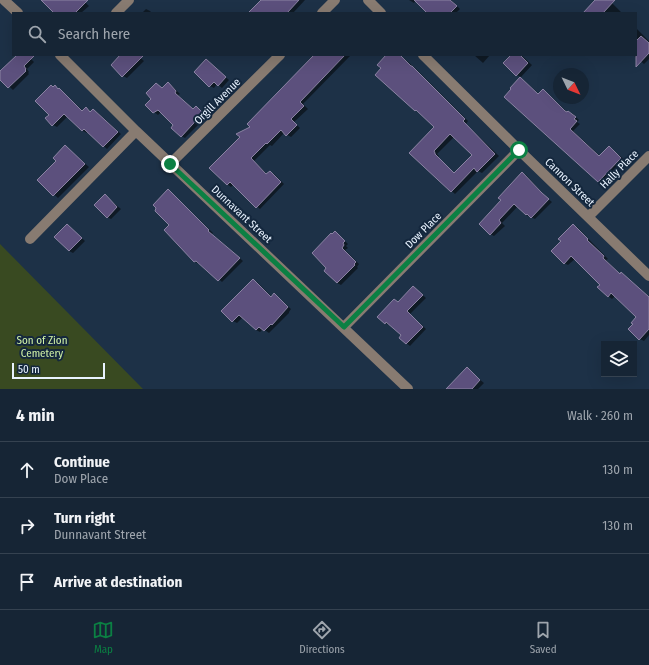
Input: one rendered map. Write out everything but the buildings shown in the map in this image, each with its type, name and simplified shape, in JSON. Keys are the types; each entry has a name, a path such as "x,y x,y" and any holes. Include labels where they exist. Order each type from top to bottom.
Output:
{"street":[{"path":"4,0 17,12"},
{"path":"117,12 129,0"},
{"path":"323,12 335,0"},
{"path":"368,0 380,12"},
{"name":"Orgill Avenue","path":"170,164 279,56"},
{"name":"Cannon Street","path":"425,56 649,276"},
{"name":"Dunnavant Street","path":"67,57 136,131 408,389"},
{"path":"30,240 136,131"},
{"name":"Dow Place","path":"344,327 519,150"},
{"name":"Hally Place","path":"589,216 649,156"}],"green space":[{"name":"Son of Zion Cemetery","path":"0,244 143,389 0,389"}],"route":[{"path":"170,164 344,327 519,150"}]}
